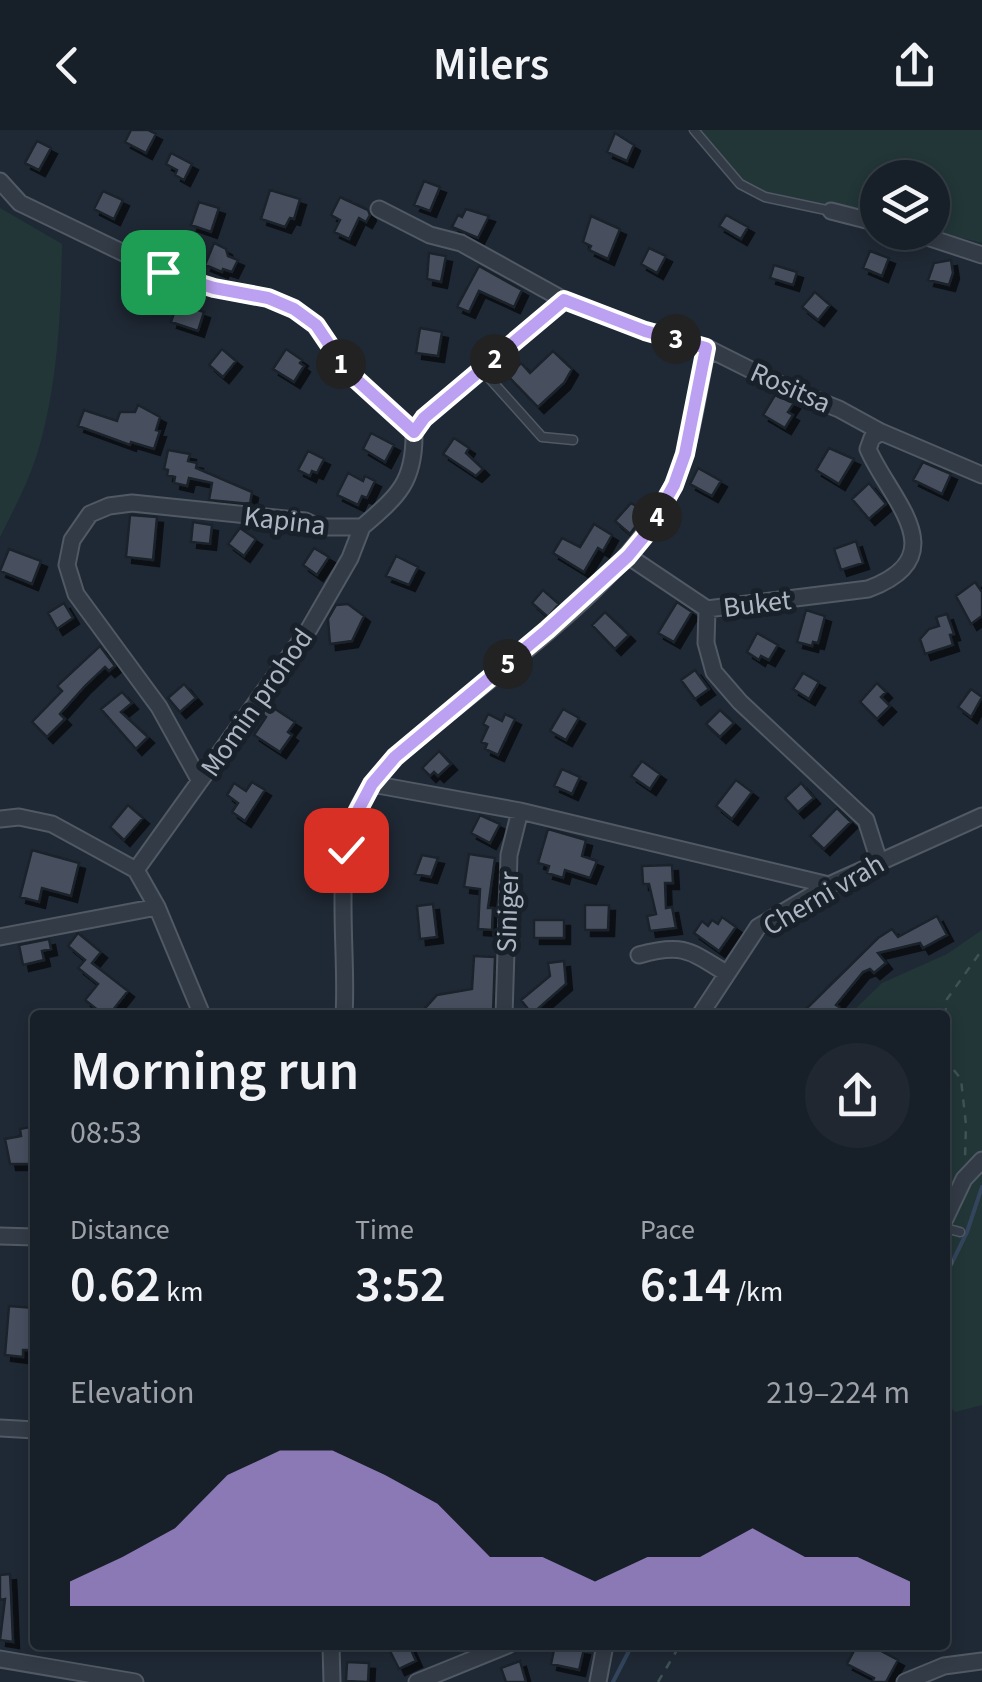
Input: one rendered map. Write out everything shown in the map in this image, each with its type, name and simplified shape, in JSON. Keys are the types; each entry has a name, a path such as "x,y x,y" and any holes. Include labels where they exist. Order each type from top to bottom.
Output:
{"street":[{"path":"0,182 20,203 163,272 214,288 268,298 294,309 316,325 347,371 414,432 424,418 564,300"},
{"name":"Rositsa","path":"379,208 430,236 461,243 485,260 564,300 645,331 706,348 881,432 982,475"},
{"path":"831,211 860,219"},
{"path":"950,244 982,254"},
{"path":"344,1010 346,850 354,818 372,784 395,757 547,630 628,556 658,516 685,454 706,348"},
{"name":"Kapina","path":"200,781 159,707 76,594 67,565 72,540 90,514 132,503 306,521 318,527 362,527 404,486 412,470 414,432"},
{"name":"Buket","path":"879,860 866,820 740,702 714,672 706,644 706,610 868,589 888,582 911,550 914,530 868,449 872,438 881,432"},
{"name":"Momin prohod","path":"136,870 310,629 350,558 362,527"},
{"path":"628,556 706,610"},
{"path":"372,784 520,811 830,884"},
{"name":"Siniger","path":"504,1010 508,855 520,811"},
{"name":"Cherni vrah","path":"703,1010 758,928 830,884 982,816"},
{"path":"0,819 52,824 136,870 157,907 200,1010"},
{"path":"0,936 157,907"},
{"path":"639,955 670,947 694,953 726,973"},
{"path":"950,1208 964,1179 982,1160"},
{"path":"0,1236 30,1237"},
{"path":"0,1428 30,1430"},
{"path":"332,1650 332,1682"},
{"path":"417,1682 496,1650"},
{"path":"598,1682 604,1650"},
{"path":"0,1659 135,1682"},
{"path":"905,1682 944,1666 982,1661"}],"lane":[{"path":"694,130 740,184 765,197 831,211"},
{"path":"482,370 542,437 573,440"},
{"path":"950,1229 960,1232"}],"path":[{"path":"946,1010 947,999 982,950"},
{"path":"950,1066 961,1079 966,1125 964,1179"},
{"path":"658,1682 677,1650"}],"green space":[{"path":"698,130 982,130 982,243 950,235 950,160 860,160 860,214 748,189"},
{"path":"0,208 62,244 57,345 46,420 32,468 0,537"},
{"path":"982,930 982,1405 955,1412 950,1407 950,1010 854,1010 882,983 947,954"}],"building":[{"path":"131,130 156,134 146,153 125,142"},
{"path":"615,133 634,145 627,161 607,152"},
{"path":"37,141 51,148 39,170 25,163"},
{"path":"171,153 192,164 184,180 166,164"},
{"path":"424,181 440,187 430,211 414,205"},
{"path":"270,190 300,199 294,219 290,218 285,227 261,219"},
{"path":"103,191 123,200 114,219 94,209"},
{"path":"340,197 368,210 370,215 366,222 359,218 349,239 334,232 340,220 331,215"},
{"path":"199,202 219,208 211,232 191,225"},
{"path":"466,209 489,216 478,238 452,227"},
{"path":"726,215 748,227 741,239 719,226"},
{"path":"591,216 620,229 608,259 589,250 591,246 583,242"},
{"path":"214,243 238,260 232,272 205,265"},
{"path":"649,248 666,256 657,273 641,264"},
{"path":"870,251 889,258 882,276 863,268"},
{"path":"429,253 446,256 441,282 427,279"},
{"path":"951,260 953,273 949,285 928,280 934,263"},
{"path":"774,265 797,272 793,285 770,278"},
{"path":"479,266 522,290 514,307 479,291 469,312 457,307"},
{"path":"129,271 150,280 143,296 122,287"},
{"path":"815,292 830,305 818,320 802,307"},
{"path":"177,303 204,312 198,331 171,322"},
{"path":"420,328 442,332 438,356 416,353"},
{"path":"222,349 236,361 223,377 209,365"},
{"path":"286,349 304,366 294,382 273,369"},
{"path":"553,351 572,369 564,383 538,407 508,376 521,363 530,373"},
{"path":"775,395 794,403 788,412 793,415 785,428 763,415"},
{"path":"138,405 160,417 154,449 131,442 130,445 78,426 84,410 117,421 120,412 135,412"},
{"path":"371,433 394,445 385,462 363,449"},
{"path":"454,438 469,448 466,453 483,469 476,476 443,454"},
{"path":"829,448 854,459 839,484 816,470"},
{"path":"168,450 190,454 188,461 197,463 196,468 252,492 250,504 209,500 212,483 189,478 187,486 174,483 175,477 167,475 168,470 164,469"},
{"path":"308,451 324,459 317,473 312,471 310,476 298,470"},
{"path":"923,462 951,474 942,494 913,480"},
{"path":"698,468 721,481 712,496 690,484"},
{"path":"348,473 363,481 365,476 375,481 367,498 362,496 358,505 337,495"},
{"path":"869,483 886,504 869,519 852,499"},
{"path":"631,503 646,512 630,534 615,521"},
{"path":"130,515 157,517 153,560 126,557"},
{"path":"193,522 212,525 210,544 191,542"},
{"path":"594,524 612,535 603,551 598,548 584,572 553,553 562,538 580,547"},
{"path":"240,528 256,539 244,556 228,544"},
{"path":"856,541 863,563 841,570 834,549"},
{"path":"314,548 329,557 317,575 303,565"},
{"path":"9,549 41,561 32,584 0,571"},
{"path":"396,556 418,567 409,585 386,576"},
{"path":"975,582 982,592 982,616 971,624 956,596"},
{"path":"543,590 559,604 548,617 532,603"},
{"path":"677,602 692,612 674,642 658,633"},
{"path":"64,603 73,618 57,629 48,613"},
{"path":"348,604 364,616 352,641 330,644 328,619 336,605"},
{"path":"806,610 825,616 818,643 813,642 812,646 797,642"},
{"path":"605,612 629,635 615,649 592,625"},
{"path":"947,614 954,634 950,635 953,645 925,654 920,639 929,629 939,626 936,617"},
{"path":"757,633 778,645 769,660 761,656 759,660 747,652"},
{"path":"100,646 115,666 109,671 105,667 85,686 60,714 65,719 47,737 32,722 62,691 57,686"},
{"path":"695,670 709,689 695,699 681,680"},
{"path":"803,673 819,682 809,699 793,689"},
{"path":"877,683 886,692 881,697 890,706 877,719 860,702"},
{"path":"184,684 196,698 180,712 168,698"},
{"path":"971,689 982,697 971,717 958,707"},
{"path":"122,692 132,703 121,712 148,737 136,749 101,709"},
{"path":"269,705 295,722 288,732 292,735 280,752 254,735"},
{"path":"563,709 579,718 566,740 550,731"},
{"path":"720,710 734,723 720,737 706,724"},
{"path":"488,714 502,721 505,714 515,719 498,755 485,749 487,744 481,742 488,727 483,724"},
{"path":"439,751 451,764 438,776 434,772 430,776 422,768"},
{"path":"642,761 660,774 650,789 631,776"},
{"path":"562,769 580,777 572,794 554,786"},
{"path":"736,780 752,792 732,819 716,806"},
{"path":"252,782 265,790 245,821 232,812 238,803 227,795 234,783 246,791"},
{"path":"801,783 814,798 798,812 785,798"},
{"path":"128,805 143,818 124,840 110,827"},
{"path":"837,808 851,822 824,849 810,836"},
{"path":"480,815 500,824 490,843 471,833"},
{"path":"548,829 586,840 582,856 597,861 590,878 565,870 563,878 547,873 549,866 538,863"},
{"path":"32,850 79,863 71,896 42,888 39,902 20,897"},
{"path":"469,854 495,858 488,908 493,908 492,930 478,929 480,889 464,887"},
{"path":"422,855 438,858 431,877 415,874"},
{"path":"672,865 673,883 665,883 666,908 672,907 676,928 650,931 647,916 656,914 649,884 643,884 642,866"},
{"path":"433,904 437,937 420,939 417,906"},
{"path":"585,905 609,905 608,930 585,930"},
{"path":"937,916 947,935 923,948 920,943 878,953 886,963 874,973 870,969 863,972 836,1005 836,1010 805,1010 878,938 892,929 898,937"},
{"path":"722,917 736,927 719,951 694,933 702,921 708,926 712,920 718,924"},
{"path":"534,920 564,920 564,938 534,938"},
{"path":"78,933 101,952 92,963 128,991 113,1010 98,1010 85,1000 98,984 78,968 85,960 68,946"},
{"path":"49,939 51,949 42,951 44,960 23,965 19,945"},
{"path":"474,956 495,957 493,1010 424,1010 437,995 472,989"},
{"path":"564,961 566,984 537,1010 529,1010 521,1000 550,976 548,963"},
{"path":"30,1127 30,1164 10,1164 5,1139 21,1136 20,1129"},
{"path":"9,1306 30,1308 29,1350 23,1350 23,1357 5,1355"},
{"path":"10,1574 13,1642 0,1640 5,1599 0,1600 0,1575"},
{"path":"390,1650 411,1650 416,1661 399,1669"},
{"path":"554,1650 584,1650 579,1670 551,1664"},
{"path":"854,1650 879,1650 898,1660 886,1682 872,1682 874,1678 847,1664"},
{"path":"520,1661 526,1682 506,1682 501,1668"},
{"path":"347,1662 369,1663 368,1682 346,1681"}],"waterway":[{"path":"950,1267 982,1187"},
{"path":"613,1682 629,1650"}],"route":[{"path":"163,272 214,288 268,298 294,309 316,325 347,371 414,432 424,418 564,300 645,331 706,348 685,454 674,485 647,533 628,556 547,630 395,757 372,784 354,818 346,850"}]}
